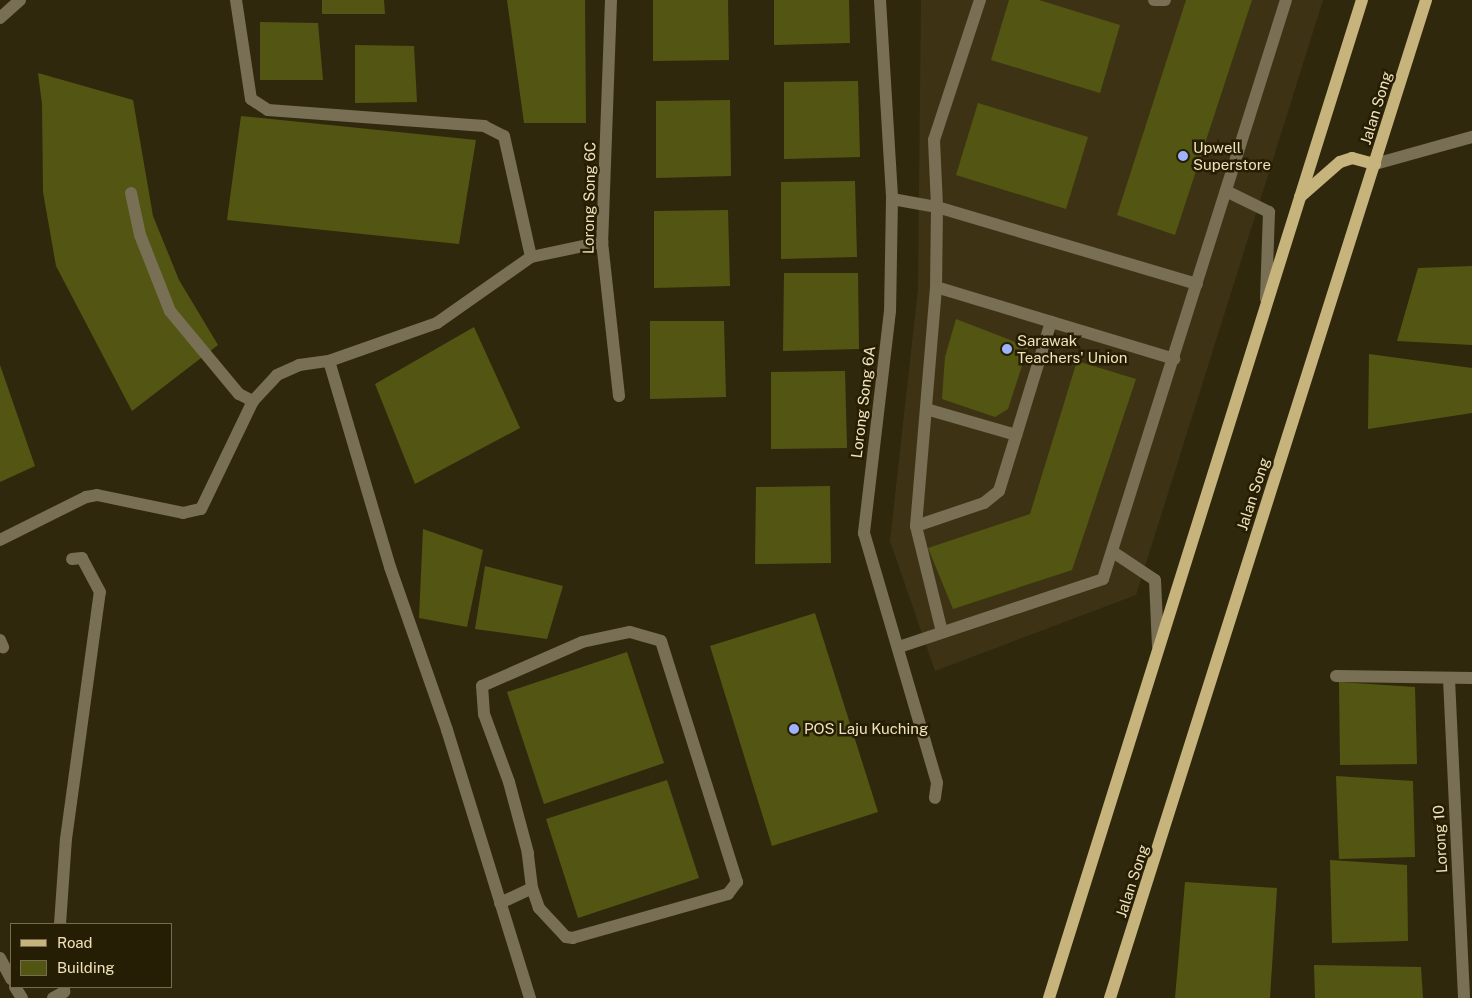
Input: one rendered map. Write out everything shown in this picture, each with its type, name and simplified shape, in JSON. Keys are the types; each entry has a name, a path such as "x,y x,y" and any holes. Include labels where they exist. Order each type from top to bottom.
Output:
{"main road":[{"path":"1049,998 1362,0"},
{"name":"Jalan Song","path":"1110,998 1426,0"},
{"path":"1300,197 1340,162 1352,158 1375,164"}],"street":[{"path":"0,18 20,0"},
{"path":"236,0 251,99 268,110 484,126 504,136 531,257"},
{"name":"Lorong Song 6C","path":"611,0 602,242 619,396"},
{"name":"Lorong Song 6A","path":"880,0 892,199 890,311 864,533 938,783 935,798"},
{"path":"942,632 916,526 936,287 937,207 934,140 980,0"},
{"path":"1154,0 1165,0"},
{"path":"899,647 1103,579 1286,0"},
{"path":"1375,164 1472,137"},
{"path":"1226,190 1269,212 1266,306"},
{"path":"131,194 140,236 170,311 239,394 253,401"},
{"path":"892,199 937,207 1196,284"},
{"path":"0,540 86,497 97,495 183,513 201,509 253,401 277,375 299,364 330,361 438,323 531,257 602,242"},
{"path":"936,287 1174,359"},
{"path":"916,526 984,503 999,491 1051,322"},
{"path":"330,361 388,558 447,730 530,998"},
{"path":"926,408 1016,435"},
{"path":"1113,552 1156,580 1158,646"},
{"path":"60,923 66,839 100,592 82,558 72,559"},
{"path":"630,632 661,641 738,882 728,894 573,938 566,937 539,908 532,888 528,853 514,800 484,714 482,686 582,642 630,632"},
{"path":"1336,676 1472,678"},
{"name":"Lorong 10","path":"1449,679 1464,998"},
{"path":"500,903 532,888"},
{"path":"0,958 10,977"},
{"path":"53,998 64,992 64,988"}],"shaded area":[{"path":"921,0 1323,0 1136,595 935,671 890,541 918,289"}],"building":[{"path":"322,0 384,0 385,14 322,14"},
{"path":"507,0 585,0 586,123 524,123"},
{"path":"653,0 728,0 729,60 653,61"},
{"path":"774,0 849,0 850,43 774,45"},
{"path":"1009,0 1039,0 1120,25 1100,93 991,60"},
{"path":"1186,0 1252,0 1175,235 1117,215"},
{"path":"260,22 318,23 323,80 260,80"},
{"path":"355,45 414,46 417,102 355,103"},
{"path":"38,73 133,100 153,216 179,280 218,345 132,411 56,266 43,192 42,104"},
{"path":"858,81 860,157 784,159 784,82"},
{"path":"730,100 731,176 656,178 656,101"},
{"path":"978,103 1088,137 1066,209 956,175"},
{"path":"241,116 476,140 459,244 227,220"},
{"path":"855,181 857,257 781,259 781,182"},
{"path":"728,210 730,286 654,288 654,211"},
{"path":"1472,266 1472,345 1397,341 1418,268"},
{"path":"784,273 858,273 859,349 783,351"},
{"path":"956,319 1028,347 1008,409 995,417 942,399 945,357"},
{"path":"650,321 724,321 726,397 650,399"},
{"path":"474,327 520,428 415,484 375,384"},
{"path":"1369,354 1472,368 1472,413 1368,429"},
{"path":"1077,361 1136,379 1072,570 953,609 928,548 1030,514"},
{"path":"0,365 35,466 0,482"},
{"path":"845,371 847,448 771,449 771,372"},
{"path":"830,486 831,563 755,564 756,487"},
{"path":"423,529 483,550 467,627 419,618"},
{"path":"485,566 563,586 547,639 475,629"},
{"name":"POS Laju Kuching","path":"815,613 878,812 772,846 710,646"},
{"path":"627,652 664,763 544,804 507,692"},
{"path":"1339,682 1415,687 1417,764 1340,765"},
{"path":"1336,776 1413,781 1415,857 1339,859"},
{"path":"667,780 699,878 578,918 546,819"},
{"path":"1330,860 1407,865 1408,941 1332,943"},
{"path":"1185,882 1277,888 1270,998 1175,998"},
{"path":"1314,965 1421,967 1423,998 1315,998"}],"place":[{"name":"Upwell Superstore","path":"1183,156"},
{"name":"Sarawak Teachers' Union","path":"1007,349"},
{"name":"POS Laju Kuching","path":"794,729"}]}
